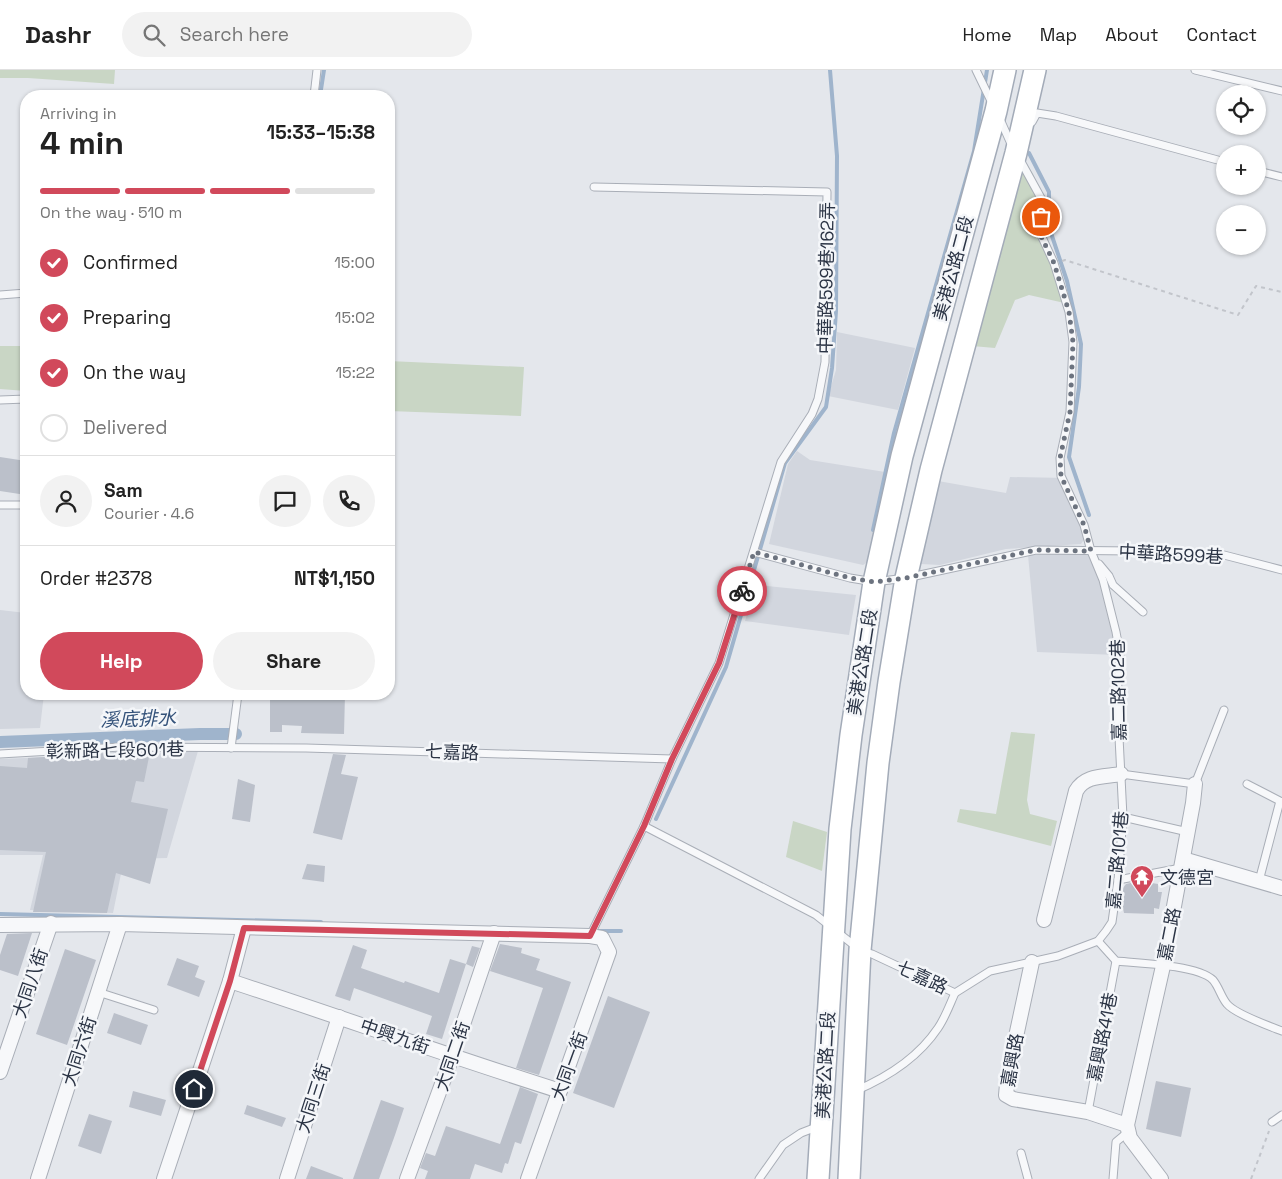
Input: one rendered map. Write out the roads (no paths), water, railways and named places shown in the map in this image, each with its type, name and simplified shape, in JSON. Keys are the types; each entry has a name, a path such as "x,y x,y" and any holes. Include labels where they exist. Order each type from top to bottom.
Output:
{"main road":[{"name":"美港公路二段","path":"818,1179 832,928 840,830 851,735 874,582 902,456 996,111 1005,70"},
{"name":"美港公路二段","path":"849,1179 860,950 878,763 888,682 906,578 931,470 1016,153 1035,70"}],"street":[{"path":"1044,920 1076,791 1081,783 1089,779 1121,774"},
{"name":"嘉二路","path":"1128,1129 1163,966 1195,784"},
{"path":"1182,863 1282,888"},
{"name":"大同八街","path":"0,1072 51,923"},
{"path":"0,924 120,924 590,936"},
{"name":"大同六街","path":"38,1179 120,924"},
{"path":"164,1179 230,981 244,928"},
{"name":"大同二街","path":"407,1179 494,933"},
{"name":"大同一街","path":"528,1179 609,952 602,938 590,936"},
{"name":"嘉興路","path":"1032,962 1008,1074 1006,1095 1013,1098 1088,1112 1128,1129"},
{"name":"中興九街","path":"230,981 560,1091"},
{"name":"大同三街","path":"287,1179 339,1017"},
{"path":"1128,1129 1130,1138 1161,1179"}],"lane":[{"path":"315,90 317,70"},
{"path":"976,70 996,111"},
{"path":"1195,70 1282,91"},
{"name":"嘉二路102巷","path":"996,111 1016,153 1041,198 1041,236 1054,263 1069,312 1073,342 1070,412 1060,458 1061,476 1084,525 1091,551 1097,562 1116,632 1120,654 1117,697 1121,774"},
{"path":"1016,153 1037,113 1056,116 1216,160"},
{"path":"1266,173 1282,178"},
{"name":"中華路599巷162弄","path":"594,188 827,192 825,362 818,399 812,414 781,462 754,552"},
{"path":"0,295 20,294"},
{"path":"0,400 20,399"},
{"path":"0,505 20,505"},
{"name":"中華路599巷","path":"754,552 850,578 874,582 906,578 1036,550 1134,551 1224,556 1282,570"},
{"path":"590,936 644,826 672,759 719,663 754,552"},
{"path":"1097,562 1109,576 1113,585 1143,612"},
{"path":"231,748 237,700"},
{"path":"1121,774 1195,784 1224,710"},
{"name":"彰新路七段601巷","path":"0,754 121,747 231,748"},
{"name":"七嘉路","path":"231,748 306,748 672,759"},
{"name":"嘉二路101巷","path":"1098,941 1112,922 1118,880 1123,817 1121,774"},
{"path":"1247,784 1280,801 1259,881"},
{"path":"1123,817 1188,832"},
{"name":"七嘉路","path":"644,826 816,915 860,950 955,993 990,971 1058,956 1098,941"},
{"path":"1118,880 1182,863"},
{"path":"1098,941 1116,961 1198,972 1213,980 1227,1005 1254,1020 1282,1030"},
{"name":"嘉興路41巷","path":"1088,1112 1116,961"},
{"path":"98,992 154,1010"},
{"path":"853,1092 880,1080 916,1054 938,1028 955,993"},
{"path":"1272,1122 1282,1115"},
{"path":"759,1179 783,1145 801,1133 821,1125"},
{"path":"1113,1179 1116,1142 1128,1129"},
{"path":"1021,1152 1028,1179"}],"waterway":[{"name":"溪底排水","path":"321,90 324,70"},
{"path":"656,819 726,667 785,463 826,407 832,368 836,311 837,156 830,70"},
{"path":"873,530 894,433 974,151 987,70"},
{"path":"1029,153 1049,192 1049,227 1067,281 1081,344 1079,387 1069,457 1089,515"},
{"name":"溪底排水","path":"0,742 236,734"},
{"path":"0,914 321,922"},
{"path":"596,931 621,931"}],"place":[{"name":"文德宮","path":"1142,898"}]}
